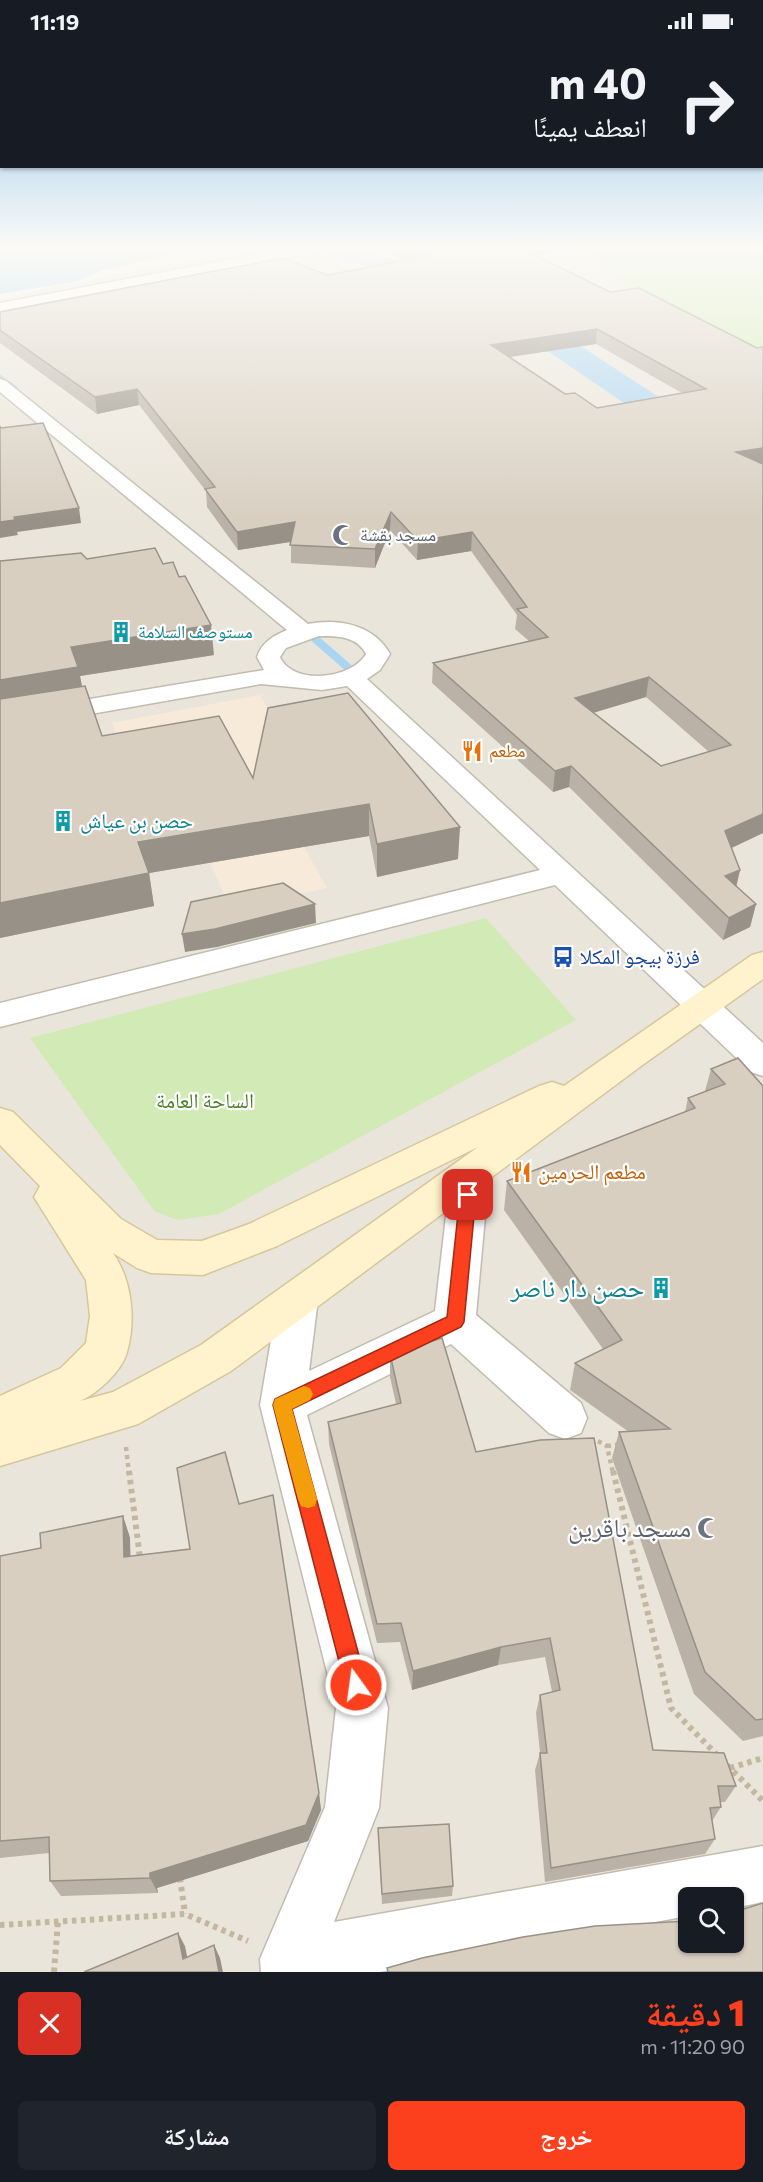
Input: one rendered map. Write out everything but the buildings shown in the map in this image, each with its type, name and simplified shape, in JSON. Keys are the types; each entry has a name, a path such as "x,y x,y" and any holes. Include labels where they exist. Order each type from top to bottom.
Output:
{"main road":[{"path":"0,1445 122,1410 216,1358 701,1005 763,963"},
{"path":"6,1129 107,1230 152,1256 203,1258 263,1235 629,1057"},
{"path":"0,1418 76,1383 106,1352 111,1316 106,1276 6,1129"}],"street":[{"path":"0,384 302,631"},
{"path":"0,703 251,662 271,651 277,643 302,631 319,629 353,632 367,638 375,646 378,654 375,663 352,678 317,682 261,677 0,722"},
{"path":"271,651 270,660 275,668 285,675 300,680"},
{"path":"352,678 763,1063"},
{"path":"0,1015 562,874"},
{"path":"455,1322 470,1173"},
{"path":"290,1966 352,1808 362,1708 282,1405 298,1299"},
{"path":"282,1405 455,1322"},
{"path":"455,1322 565,1418"},
{"path":"290,1966 763,1874"}],"path":[{"path":"122,1410 141,1562"},
{"path":"565,1418 606,1446 671,1708 763,1801"},
{"path":"606,1446 629,1443"},
{"path":"730,1768 763,1758"},
{"path":"179,1867 185,1914"},
{"path":"0,1925 185,1914 290,1966"},
{"path":"54,1972 58,1921"}],"shaded area":[{"path":"0,340 763,340 763,1972 0,1972"},
{"path":"260,695 284,736 263,774 327,888 231,909 210,863 143,874 126,762 112,723"}],"green space":[{"path":"737,340 763,340 763,352"},
{"name":"الساحة العامة","path":"486,918 576,1020 219,1214 178,1220 154,1211 30,1038"}],"waterway":[{"path":"551,340 674,422 763,453"},
{"path":"0,377 12,387"},
{"path":"10,385 14,388"},
{"path":"305,630 359,677"}],"slow traffic":[{"path":"304,1394 282,1405 308,1499"}],"place":[{"name":"مسجد بقشة","path":"343,535"},
{"name":"مستوصف السلامة","path":"121,632"},
{"name":"مطعم","path":"472,751"},
{"name":"حصن بن عياش","path":"63,821"},
{"name":"فرزة بيجو المكلا","path":"563,957"},
{"name":"مطعم الحرمين","path":"521,1172"},
{"name":"حصن دار ناصر","path":"661,1288"},
{"name":"مسجد باقرين","path":"708,1528"}],"route":[{"path":"356,1685 282,1405 455,1322 468,1195"}]}
